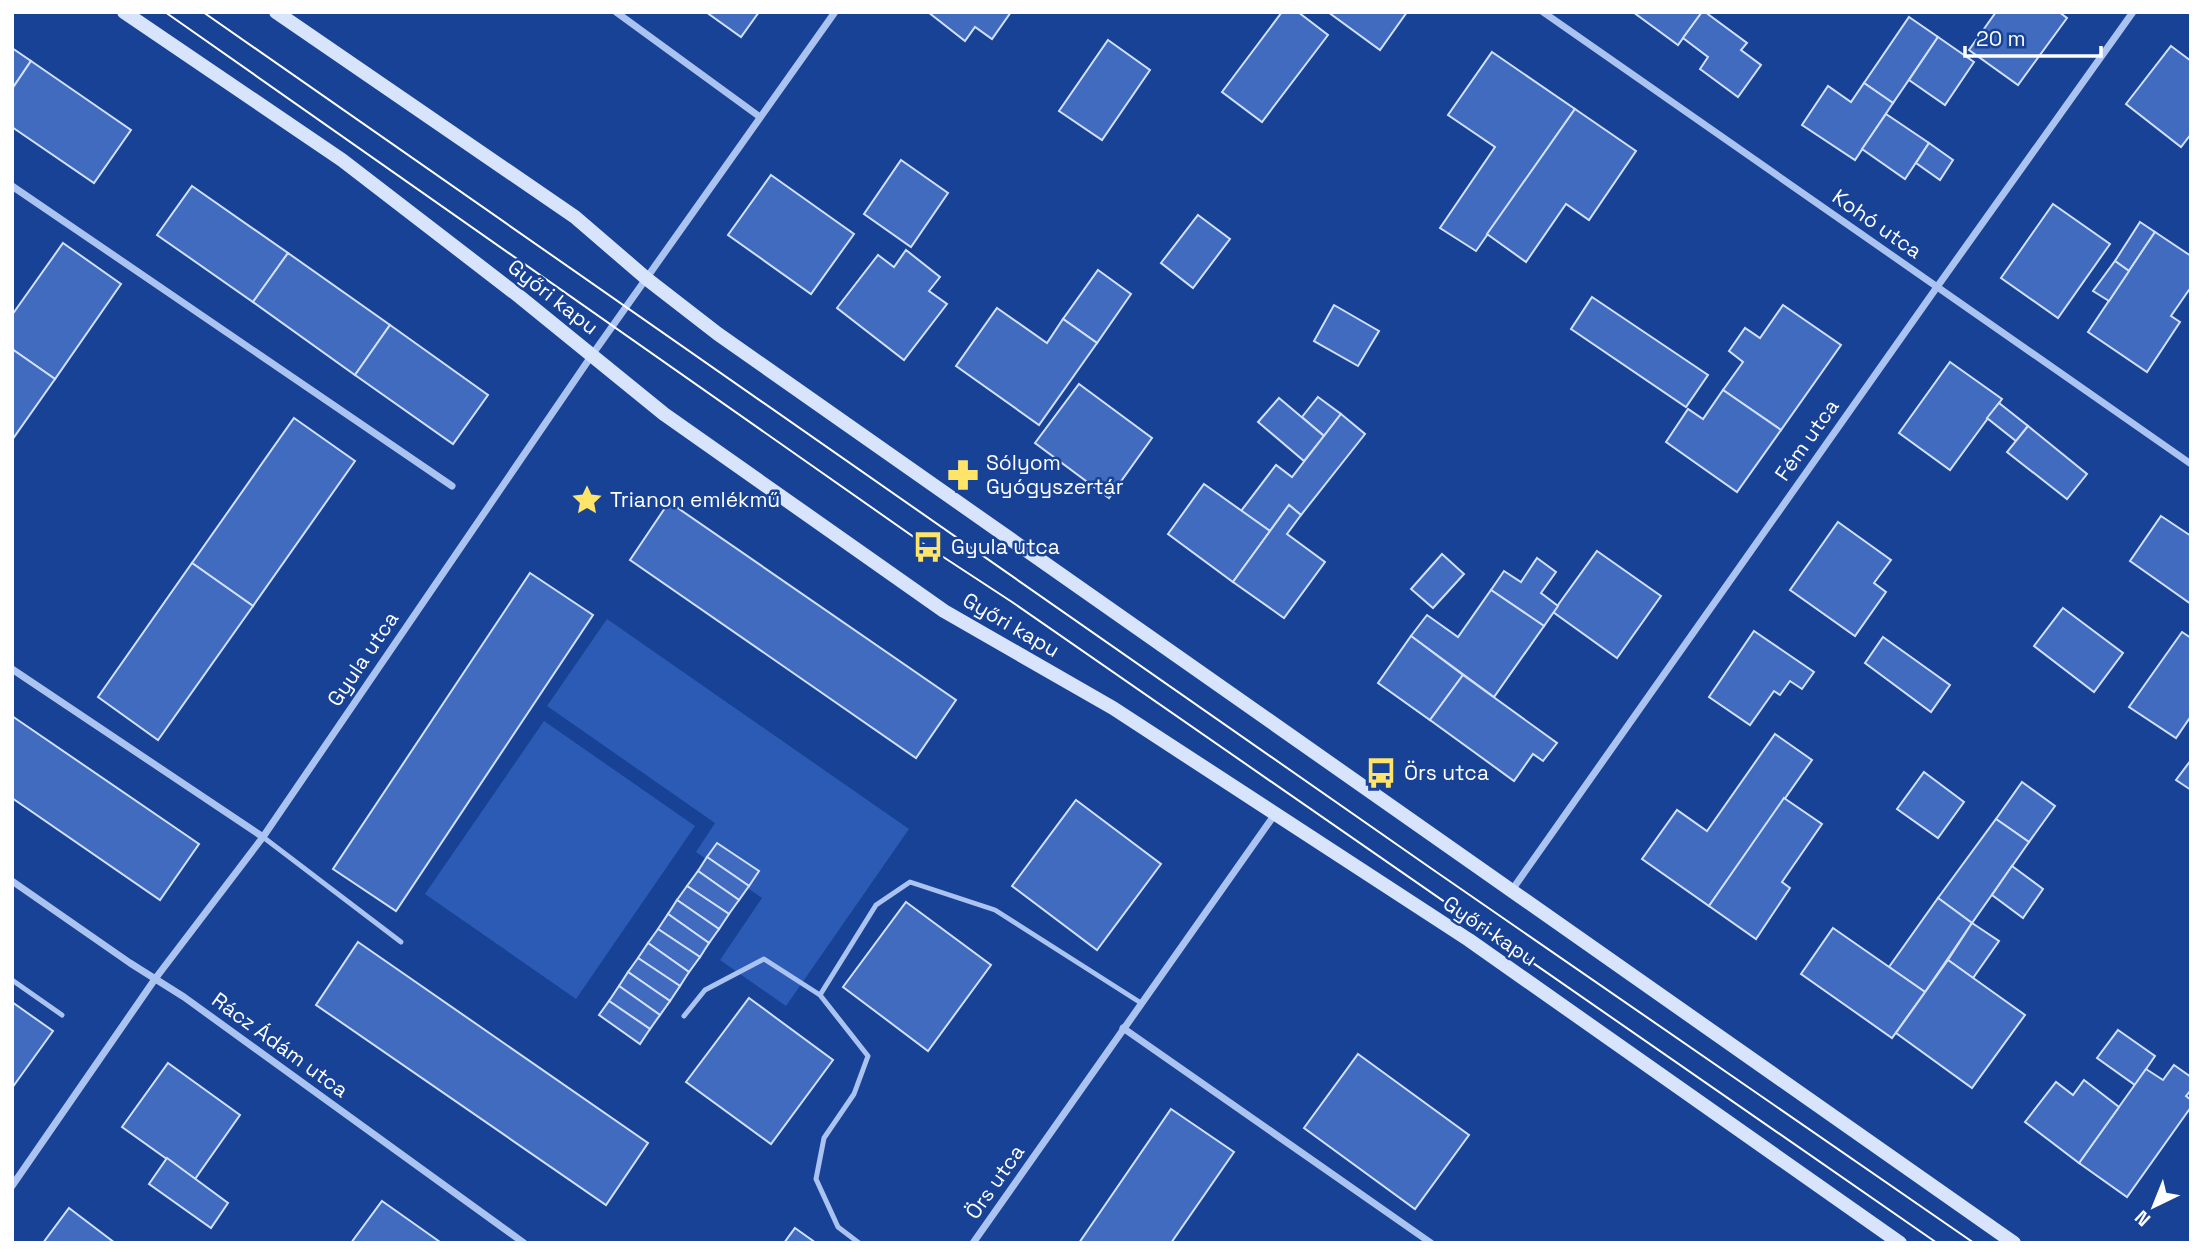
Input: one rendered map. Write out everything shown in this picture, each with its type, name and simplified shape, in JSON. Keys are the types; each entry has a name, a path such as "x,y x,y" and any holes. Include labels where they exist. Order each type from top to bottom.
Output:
{"street":[{"name":"Győri kapu","path":"124,12 342,160 664,414 944,611 1113,708 1469,940 1900,1243"},
{"path":"276,12 575,217 646,279 729,342 2014,1243"},
{"path":"616,12 760,117"},
{"name":"Gyula utca","path":"12,1186 156,979 262,837 592,355 835,12"},
{"name":"Kohó utca","path":"1543,12 2191,464"},
{"name":"Fém utca","path":"1512,890 2133,12"},
{"path":"12,186 452,486"},
{"path":"12,669 262,837"},
{"name":"Örs utca","path":"973,1243 1275,814"},
{"name":"Rácz Ádám utca","path":"12,881 195,1005 524,1243"},
{"path":"1123,1028 1431,1243"}],"lane":[{"path":"262,837 401,942"},
{"path":"820,995 876,905 910,882 995,910 1141,1003"},
{"path":"684,1016 705,990 764,959 820,995 868,1056 854,1094 824,1138 816,1179 838,1227 859,1243"},
{"path":"12,980 62,1015"}],"shaded area":[{"path":"607,619 909,829 786,1006 720,960 762,898 696,852 715,823 547,706"},
{"path":"544,721 695,826 576,999 425,894"}],"building":[{"path":"706,12 759,12 741,37"},
{"path":"928,12 1011,12 992,39 975,27 965,41"},
{"path":"1282,12 1298,12 1328,35 1262,122 1222,92"},
{"path":"1328,12 1407,12 1380,50"},
{"path":"1633,12 1702,12 1678,45"},
{"path":"1702,12 1747,43 1741,50 1761,65 1738,97 1700,69 1708,57 1683,38"},
{"path":"1996,12 2059,12 2067,18 2018,85 1969,50"},
{"path":"1909,17 1938,37 1893,103 1864,83"},
{"path":"1938,37 1974,62 1945,105 1909,80"},
{"path":"1108,40 1150,70 1102,140 1059,111"},
{"path":"2171,46 2191,61 2191,134 2181,147 2126,104"},
{"path":"12,48 31,61 12,89"},
{"path":"1492,52 1575,109 1476,251 1440,228 1495,147 1448,115"},
{"path":"31,61 131,130 94,183 12,127 12,89"},
{"path":"1864,83 1893,103 1855,160 1802,125 1828,86 1851,102"},
{"path":"1575,109 1636,151 1589,220 1566,204 1526,262 1487,234"},
{"path":"1886,114 1929,143 1905,179 1862,149"},
{"path":"1929,143 1953,160 1940,180 1916,163"},
{"path":"901,160 948,193 911,247 864,214"},
{"path":"771,175 854,234 811,294 728,235"},
{"path":"192,186 288,253 253,302 157,235"},
{"path":"2053,204 2110,244 2058,318 2001,278"},
{"path":"1198,215 1230,239 1193,288 1161,263"},
{"path":"2140,222 2155,232 2129,271 2115,261"},
{"path":"2155,232 2191,256 2191,287 2171,316 2180,322 2147,372 2088,332"},
{"path":"63,243 121,284 55,379 12,349 12,315"},
{"path":"906,250 940,277 929,291 947,304 904,360 837,308 878,255 894,267"},
{"path":"288,253 390,325 355,375 253,302"},
{"path":"2115,261 2129,271 2109,301 2093,291"},
{"path":"1098,270 1131,294 1097,343 1063,319"},
{"path":"1592,297 1708,375 1686,407 1571,329"},
{"path":"1334,305 1379,331 1358,366 1314,341"},
{"path":"1783,305 1841,345 1781,430 1723,390 1743,362 1729,351 1745,328 1760,338"},
{"path":"997,308 1047,343 1063,319 1097,343 1039,425 956,366"},
{"path":"390,325 488,395 453,444 355,375"},
{"path":"12,349 55,379 12,440"},
{"path":"1950,362 2002,399 1950,470 1899,433"},
{"path":"1079,384 1152,438 1109,498 1035,443"},
{"path":"1723,390 1781,430 1737,492 1666,442 1688,409 1703,419"},
{"path":"1318,397 1341,414 1324,436 1302,417"},
{"path":"1279,398 1324,436 1304,461 1258,422"},
{"path":"1999,403 2028,426 2016,441 1987,418"},
{"path":"1341,414 1365,434 1301,515 1289,505 1270,531 1241,511 1276,465 1292,477"},
{"path":"294,418 355,461 253,606 192,563"},
{"path":"2028,426 2087,474 2067,499 2007,452"},
{"path":"1204,484 1270,531 1233,582 1168,534"},
{"path":"669,502 956,700 916,758 630,560"},
{"path":"1289,505 1301,515 1287,534 1325,562 1284,618 1233,582"},
{"path":"2161,516 2191,536 2191,604 2130,561"},
{"path":"1838,522 1891,560 1874,583 1886,592 1855,636 1790,590"},
{"path":"1597,551 1661,596 1617,658 1553,612"},
{"path":"1442,554 1464,574 1433,608 1411,589"},
{"path":"1537,558 1556,572 1541,593 1558,606 1544,626 1491,590 1504,571 1521,582"},
{"path":"192,563 253,606 158,740 98,697"},
{"path":"530,573 593,615 396,911 333,869"},
{"path":"1491,590 1544,626 1494,697 1411,636 1427,615 1458,637"},
{"path":"2063,608 2123,653 2094,692 2034,646"},
{"path":"1754,631 1814,672 1802,689 1790,681 1780,695 1774,691 1750,725 1709,697"},
{"path":"2182,632 2191,638 2191,716 2176,738 2129,707"},
{"path":"1411,636 1463,675 1430,720 1378,683"},
{"path":"1883,637 1950,685 1931,712 1865,663"},
{"path":"1463,675 1557,743 1543,761 1533,754 1514,781 1430,720"},
{"path":"12,716 199,844 160,900 12,798"},
{"path":"1775,734 1812,760 1709,906 1642,859 1677,810 1707,831"},
{"path":"2191,760 2191,790 2176,780"},
{"path":"1924,772 1964,802 1938,838 1897,809"},
{"path":"2022,782 2055,806 2029,842 1996,819"},
{"path":"1784,798 1822,824 1782,882 1790,888 1756,939 1709,906"},
{"path":"1076,800 1161,864 1097,950 1012,886"},
{"path":"1996,819 2029,842 1972,923 1938,898"},
{"path":"717,843 759,871 749,886 707,857"},
{"path":"707,857 749,886 739,900 698,871"},
{"path":"2012,866 2043,889 2023,918 1992,895"},
{"path":"698,871 739,900 729,914 687,886"},
{"path":"687,886 729,914 719,929 677,900"},
{"path":"1938,898 1972,923 1925,992 1889,967"},
{"path":"677,900 719,929 709,943 668,914"},
{"path":"906,902 991,965 928,1051 843,987"},
{"path":"668,914 709,943 700,957 658,929"},
{"path":"1972,923 1999,941 1973,978 1948,960"},
{"path":"1833,928 1925,992 1892,1038 1801,974"},
{"path":"658,929 700,957 689,972 648,943"},
{"path":"358,942 648,1143 606,1205 316,1005"},
{"path":"648,943 689,972 680,986 638,958"},
{"path":"638,958 680,986 670,1001 628,972"},
{"path":"1948,960 2025,1015 1972,1088 1896,1033"},
{"path":"628,972 670,1001 660,1015 619,986"},
{"path":"619,986 660,1015 650,1029 609,1001"},
{"path":"749,998 833,1060 771,1144 686,1082"},
{"path":"609,1001 650,1029 640,1044 599,1015"},
{"path":"12,1002 53,1031 12,1088"},
{"path":"2118,1030 2155,1056 2135,1085 2097,1058"},
{"path":"1358,1054 1469,1135 1415,1209 1304,1128"},
{"path":"168,1063 240,1115 195,1179 122,1127"},
{"path":"2174,1065 2191,1077 2191,1090 2186,1096 2191,1100 2191,1107 2127,1197 2079,1163 2146,1069 2163,1080"},
{"path":"2084,1080 2119,1107 2079,1163 2025,1122 2056,1082 2073,1095"},
{"path":"1171,1109 1234,1152 1171,1243 1079,1243"},
{"path":"167,1158 228,1203 211,1228 149,1184"},
{"path":"382,1201 440,1242 351,1243"},
{"path":"69,1208 115,1243 43,1243"},
{"path":"795,1228 816,1243 784,1243"}],"tram line":[{"path":"165,12 928,547 1012,602 1937,1243"},
{"path":"203,12 1432,869 1974,1243"}],"place":[{"name":"Sólyom Gyógyszertár","path":"963,475"},
{"name":"Trianon emlékmű","path":"587,500"},
{"name":"Gyula utca","path":"928,547"},
{"name":"Örs utca","path":"1381,773"}]}
